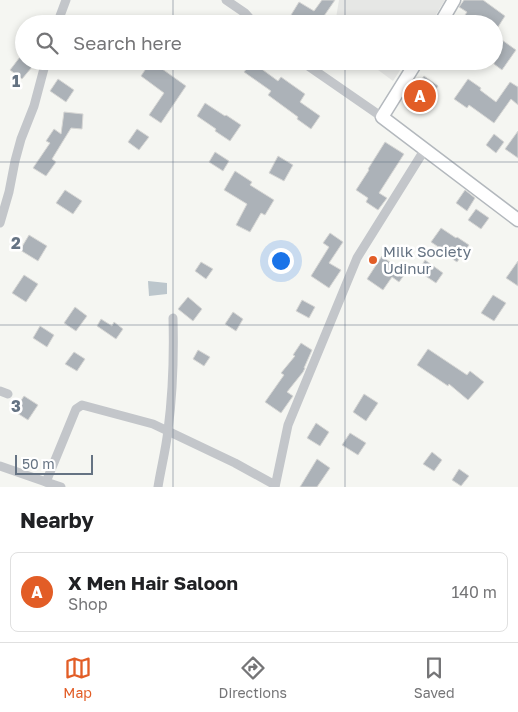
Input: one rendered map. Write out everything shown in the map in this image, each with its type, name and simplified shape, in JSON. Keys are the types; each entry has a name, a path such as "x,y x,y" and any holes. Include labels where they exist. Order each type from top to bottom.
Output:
{"main road":[{"path":"445,15 454,0"},
{"path":"411,70 382,117 518,220"}],"street":[{"path":"60,15 66,0"},
{"path":"226,0 247,15"},
{"path":"0,223 21,139 34,106 44,70"},
{"path":"314,70 382,117"},
{"path":"46,482 76,409 82,405 153,424 235,463 275,486 288,425 357,258 425,149"},
{"path":"158,487 168,431 174,360 173,318"},
{"path":"0,466 60,487"}],"shaded area":[{"path":"339,0 445,0 436,15 336,15"},
{"path":"378,70 400,70 393,81"},
{"path":"148,281 167,283 167,294 149,296"}],"building":[{"path":"322,0 335,0 325,15 291,15 299,2 314,11"},
{"path":"464,0 483,0 505,16 503,19 503,15 465,15 467,12 459,7"},
{"path":"503,41 516,50 503,69"},
{"path":"15,64 15,70 30,70 22,79 10,70"},
{"path":"145,70 164,70 186,86 161,123 149,115 164,93 141,76"},
{"path":"246,70 263,70 278,81 281,77 305,94 300,102 320,116 311,129 268,95 271,91 244,72"},
{"path":"424,76 438,86 427,102 413,92"},
{"path":"58,79 74,90 66,102 50,91"},
{"path":"468,79 496,102 510,82 518,87 518,105 511,99 494,123 469,105 467,108 454,99"},
{"path":"205,103 241,125 230,141 197,116"},
{"path":"64,112 83,114 82,129 71,128 52,159 56,162 46,176 33,168 50,143 46,141 54,129 61,134"},
{"path":"137,129 149,137 139,150 128,142"},
{"path":"518,131 518,158 505,149"},
{"path":"494,134 504,142 496,153 486,145"},
{"path":"385,142 404,154 379,193 387,198 378,210 366,202 368,198 356,190"},
{"path":"215,152 229,161 223,171 209,162"},
{"path":"278,156 293,165 284,181 269,173"},
{"path":"235,171 252,182 250,185 274,200 265,215 261,213 250,232 236,225 247,204 224,190"},
{"path":"65,190 82,201 73,214 56,203"},
{"path":"465,190 475,198 467,211 456,203"},
{"path":"476,209 489,218 481,229 468,220"},
{"path":"441,228 469,245 457,262 431,242"},
{"path":"330,233 343,242 329,263 341,270 329,288 311,276 329,247 323,243"},
{"path":"29,235 47,246 38,261 20,250"},
{"path":"382,256 405,274 399,282 392,277 383,290 367,279"},
{"path":"425,260 443,273 436,283 418,271"},
{"path":"518,261 518,286 506,278"},
{"path":"201,262 213,269 206,279 195,271"},
{"path":"24,275 38,284 26,302 12,293"},
{"path":"493,295 506,303 494,321 481,313"},
{"path":"188,297 202,309 193,321 178,309"},
{"path":"302,300 315,307 309,318 296,311"},
{"path":"75,307 87,316 76,331 64,323"},
{"path":"233,312 243,319 236,331 225,324"},
{"path":"101,319 112,326 114,322 123,329 116,339 97,326"},
{"path":"40,326 54,335 47,347 33,338"},
{"path":"301,343 312,350 303,372 287,392 293,396 281,413 265,402 284,375 281,373 295,356 293,355"},
{"path":"428,349 467,375 470,371 484,382 468,400 449,384 448,386 417,365"},
{"path":"198,350 210,357 204,366 193,359"},
{"path":"74,352 85,359 77,371 65,364"},
{"path":"364,394 378,403 366,421 353,412"},
{"path":"24,396 38,405 28,420 14,411"},
{"path":"316,423 329,432 320,446 307,438"},
{"path":"350,433 366,443 358,455 342,445"},
{"path":"432,452 442,460 434,471 423,464"},
{"path":"317,459 330,468 317,487 300,487"},
{"path":"459,469 469,476 461,486 452,480"}],"place":[{"name":"X Men Hair Saloon","path":"420,96"},
{"name":"Milk Society Udinur","path":"373,260"}]}
